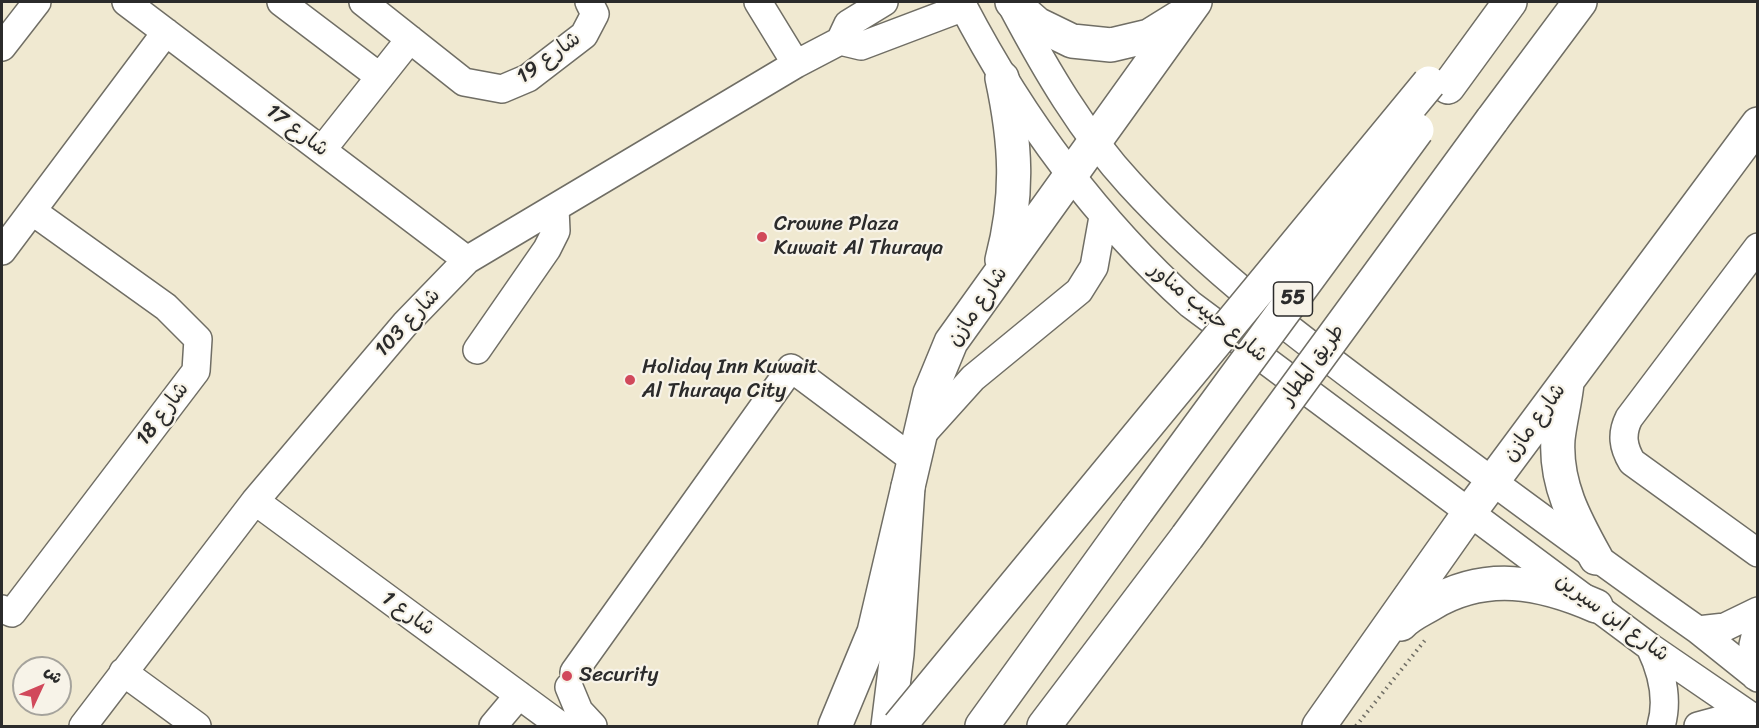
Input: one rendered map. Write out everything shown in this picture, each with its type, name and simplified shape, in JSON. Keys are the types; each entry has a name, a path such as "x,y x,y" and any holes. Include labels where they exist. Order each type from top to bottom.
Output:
{"main road":[{"path":"1011,2 1036,24 1072,41 1111,45 1149,36 1182,16 1194,2"},
{"name":"شارع مازن","path":"835,726 874,632 930,393 951,342 1068,175 1194,2"},
{"name":"55","path":"982,726 1438,85 1483,37 1510,2"},
{"name":"طريق المطار","path":"1044,726 1185,539 1580,2"},
{"path":"998,275 1011,227 1016,177 1013,127 1002,78"},
{"path":"899,726 1438,85"},
{"name":"شارع مازن","path":"1319,726 1469,513 1758,124"},
{"path":"1568,378 1558,437 1558,466 1565,498 1596,558"},
{"path":"888,726 897,654 914,462"},
{"path":"1073,726 1185,539"},
{"path":"1374,651 1406,618 1446,595 1484,585 1532,585 1560,590 1596,606"}],"street":[{"path":"2,47 37,2"},
{"name":"شارع 17","path":"126,2 467,260"},
{"path":"281,2 380,77"},
{"name":"شارع 19","path":"363,2 464,82 502,89 528,78 584,35 596,14 589,2"},
{"path":"758,2 796,64"},
{"name":"شارع 103","path":"83,726 255,501 405,324 467,260 796,64 840,41 848,24 884,2"},
{"name":"شارع حبيب مناور","path":"1011,2 1041,59 1094,141 1129,183 1226,276 1321,354 1493,481"},
{"path":"840,41 861,46 962,4"},
{"name":"شارع حبيب مناور","path":"962,4 1002,78 1068,175 1145,264 1190,304 1469,513"},
{"path":"2,251 166,32"},
{"path":"322,150 410,39"},
{"path":"477,350 556,231 555,208"},
{"name":"شارع 18","path":"2,609 12,613 196,371 198,339 166,307 32,211"},
{"path":"592,726 579,711 572,680 791,368 914,462 973,378 1079,291 1094,267 1103,217"},
{"path":"1758,247 1629,418 1623,435 1627,453 1632,462 1758,553"},
{"name":"شارع ابن سيرين","path":"1493,481 1698,630 1756,677"},
{"name":"شارع 1","path":"255,501 561,726"},
{"name":"شارع ابن سيرين","path":"1469,513 1650,647 1752,717"},
{"path":"1698,630 1725,627 1758,611"},
{"path":"1756,677 1753,645 1758,624"},
{"path":"1650,647 1663,682 1664,701 1661,726"},
{"path":"123,672 197,726"},
{"path":"494,726 519,695"},
{"path":"1698,726 1752,717"}],"path":[{"path":"1356,726 1431,631"}],"place":[{"name":"Crowne Plaza Kuwait Al Thuraya","path":"762,237"},
{"name":"Holiday Inn Kuwait Al Thuraya City","path":"630,380"},
{"name":"Security","path":"567,676"}]}
